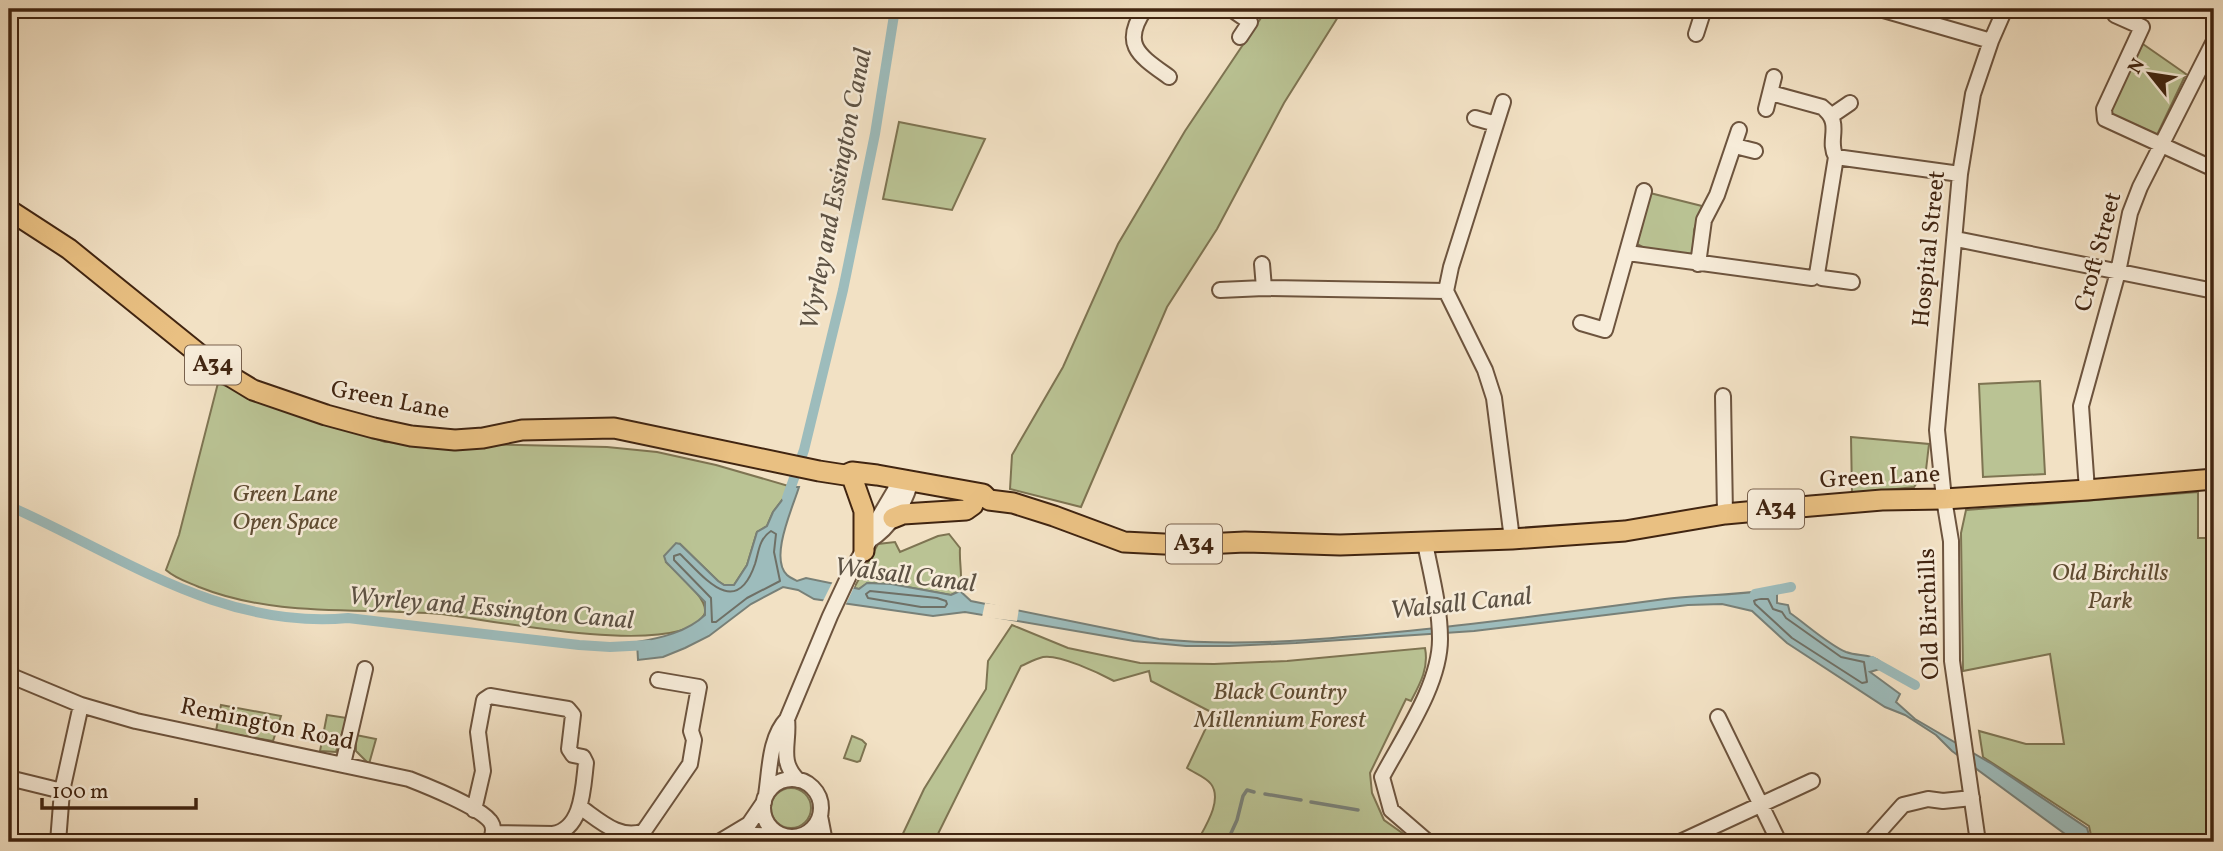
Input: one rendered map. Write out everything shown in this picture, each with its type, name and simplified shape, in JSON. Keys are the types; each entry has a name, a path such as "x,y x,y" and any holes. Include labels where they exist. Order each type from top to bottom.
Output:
{"highway":[{"name":"Green Lane","path":"9,210 69,249 215,367 270,397 374,428 411,436 455,440 483,438 522,430 614,428 849,478"},
{"name":"A34","path":"849,478 903,485 981,503"},
{"path":"849,478 864,511 867,545"},
{"name":"Green Lane","path":"981,503 1013,503 1124,542 1184,545 1245,542 1340,545 1512,539 1625,531 1725,514 1882,500 2087,490 2214,479"},
{"path":"892,517 966,510 981,503"}],"street":[{"path":"1145,9 1133,31 1136,49 1142,58 1169,78"},
{"path":"1231,9 1251,22 1240,37"},
{"path":"1696,34 1704,9"},
{"path":"1880,9 1991,41"},
{"name":"Hospital Street","path":"1944,499 1937,430 1960,174 1973,94 2005,9"},
{"path":"2116,15 2142,27 2103,115 2108,122 2214,169"},
{"name":"Croft Street","path":"2087,490 2081,406 2118,272 2130,213 2140,187 2214,41"},
{"path":"1766,109 1774,77"},
{"path":"1628,253 1812,278 1817,274 1836,157 1833,152 1834,121 1822,107 1771,93"},
{"path":"1503,102 1451,267 1446,291 1485,370 1494,398 1512,539"},
{"path":"1831,116 1850,103"},
{"path":"1475,118 1496,124"},
{"path":"1698,264 1704,220 1717,195 1739,130"},
{"path":"1735,146 1755,151"},
{"path":"1836,157 1960,174"},
{"path":"1580,323 1605,330 1644,191"},
{"path":"1956,239 2214,291"},
{"path":"1262,264 1264,288"},
{"path":"1817,274 1822,278 1852,282"},
{"path":"1220,290 1264,288 1446,291"},
{"path":"1723,396 1725,514"},
{"path":"867,545 880,534 892,517 903,485"},
{"path":"812,842 772,829 763,812 775,738 779,728 788,719 849,574 867,545 872,529 903,485"},
{"name":"Old Birchills","path":"1944,499 1951,541 1952,661 1972,798"},
{"path":"1425,543 1439,621 1438,659 1429,685 1382,777 1391,810 1428,842"},
{"path":"343,764 365,669"},
{"name":"Remington Road","path":"9,675 80,705 136,721 409,779 443,793 490,820 492,838"},
{"path":"580,807 616,831 635,834 644,831 690,764 694,740 691,731 699,687 658,680"},
{"path":"474,810 483,771 479,725 484,700 490,696 568,709 573,715 569,748 573,755 583,757 586,763 580,807 560,833 492,838"},
{"path":"58,842 62,791 80,705"},
{"path":"1718,717 1779,842"},
{"path":"788,719 785,760 798,780"},
{"path":"9,778 62,791"},
{"path":"719,842 748,824 779,782 788,779 807,783 819,797 825,842"},
{"path":"1680,842 1812,781"},
{"path":"1870,842 1903,805 1921,800 1972,798 1978,842"},
{"path":"734,842 755,835 792,837 809,832 820,816"}],"green space":[{"path":"1267,9 1343,9 1284,103 1217,229 1167,307 1081,507 1010,489 1012,455 1063,367 1118,244 1185,131"},
{"path":"2140,42 2186,74 2157,135 2153,138 2106,112"},
{"path":"899,122 985,139 952,210 883,199"},
{"path":"1650,193 1702,206 1694,230 1693,255 1648,250 1637,244"},
{"path":"2040,381 2045,474 1983,477 1979,384"},
{"name":"Green Lane Open Space","path":"218,383 385,442 607,447 657,452 716,465 792,487 773,512 767,526 757,532 747,565 734,585 724,585 718,581 680,544 666,562 698,595 703,602 704,615 687,628 659,635 580,633 441,614 318,610 258,603 199,587 166,570 179,535"},
{"path":"1851,437 1929,444 1926,470 1914,487 1852,494"},
{"name":"Old Birchills Park","path":"2198,492 2198,538 2212,538 2210,608 2214,609 2214,842 2096,842 2092,840 2089,826 1983,757 1979,731 2026,744 2064,744 2050,654 1963,671 1961,533 1966,510"},
{"path":"949,534 960,548 960,591 951,595 891,584 868,583 859,589 854,588 878,544 895,542 900,552"},
{"name":"Black Country Millennium Forest","path":"1012,625 1068,648 1140,663 1287,661 1425,648 1425,669 1420,682 1411,701 1406,699 1370,773 1372,793 1384,820 1415,842 1197,842 1212,813 1214,790 1206,779 1187,768 1213,713 1151,681 1149,671 1114,681 1059,658 1043,657 1021,666 934,842 899,842 924,789 986,689 988,661"},
{"path":"221,705 281,716 273,741 216,731"},
{"path":"327,715 347,718 336,752 320,751"},
{"path":"356,735 376,739 369,764 356,751"},
{"path":"852,736 866,744 860,761 857,762 844,758"},
{"path":"791,788 799,789 805,794 810,800 810,816 805,822 799,827 791,828 783,827 777,822 772,816 771,808 772,800 777,794 783,789"}],"water":[{"path":"792,487 799,487 784,532 780,557 787,575 797,581 806,578 859,589 867,583 891,584 951,595 960,591 971,601 1159,639 1278,642 1338,638 1665,599 1791,587 1777,591 1777,603 1788,605 1790,613 1839,649 1870,657 1883,664 1880,669 1870,672 1900,694 1896,702 1915,719 1992,764 2087,828 2091,842 2076,842 1952,751 1936,735 1905,715 1885,707 1787,643 1752,611 1722,604 1688,605 1474,631 1296,643 1186,646 1134,641 965,612 933,616 814,599 798,590 783,587 751,604 709,636 663,657 638,660 637,642 682,630 705,615 705,602 666,562 664,556 676,543 680,544 718,581 724,585 734,585 747,565 757,532 767,526 773,512"}],"pier":[{"path":"833,581 855,585 845,606 822,603"},
{"path":"985,603 1019,608 1017,621 982,617"}],"waterway":[{"name":"Wyrley and Essington Canal","path":"787,498 804,450 843,290 875,134 895,9"},
{"name":"Wyrley and Essington Canal","path":"9,506 172,585 257,612 302,619 348,618 579,645 649,645"},
{"path":"1755,594 1791,587"},
{"path":"1872,661 1915,685"},
{"path":"1227,842 1237,820 1243,796 1247,790 1254,792"},
{"path":"1265,794 1301,800"},
{"path":"1311,802 1358,810"}],"water label":[{"name":"Walsall Canal","path":"905,576"},
{"name":"Walsall Canal","path":"1461,604"}]}
